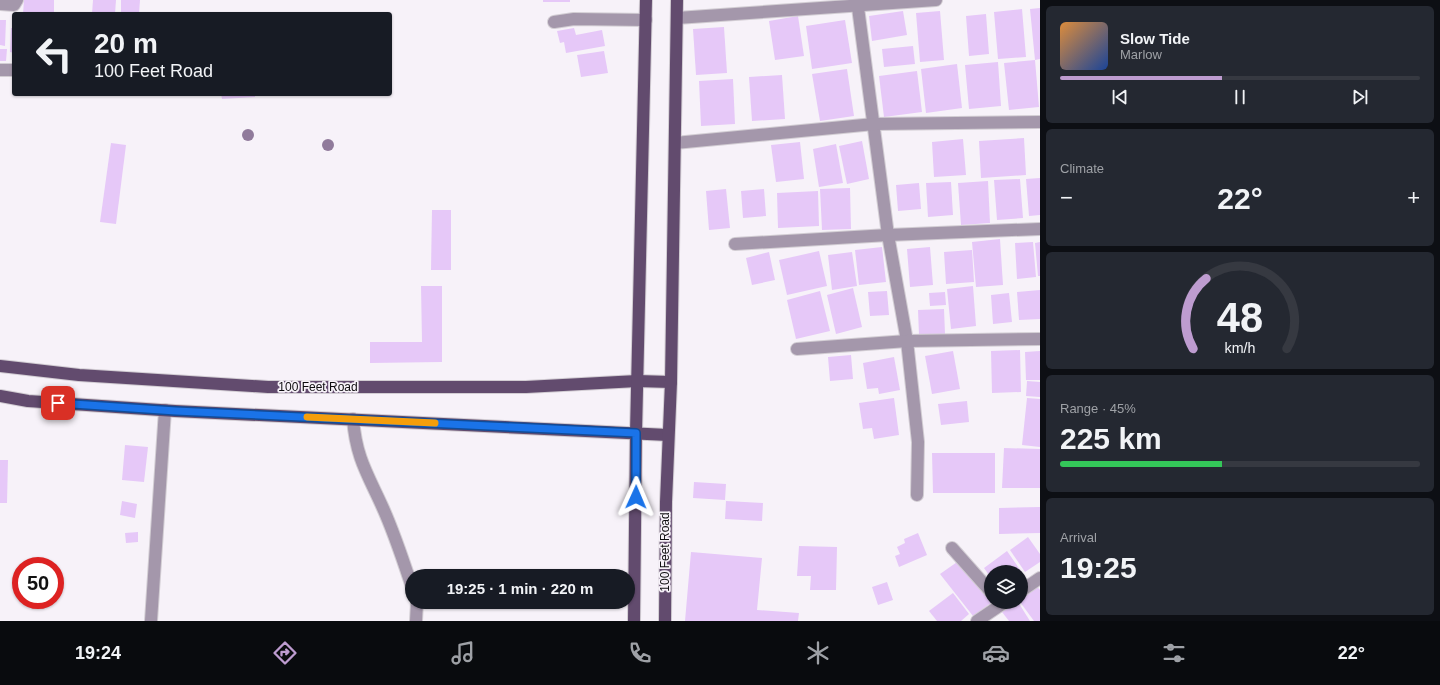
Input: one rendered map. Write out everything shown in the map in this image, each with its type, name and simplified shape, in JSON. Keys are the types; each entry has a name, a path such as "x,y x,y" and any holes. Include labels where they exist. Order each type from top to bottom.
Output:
{"main road":[{"path":"634,621 637,381 646,0"},
{"path":"671,382 677,0"},
{"name":"100 Feet Road","path":"0,366 79,375 268,387 526,387 637,381 671,382 666,502 665,621"},
{"path":"0,396 28,401 165,410 668,435"}],"street":[{"path":"0,4 14,5 17,0"},
{"path":"677,18 857,2 936,0"},
{"path":"857,2 888,235 907,341 918,442 917,495"},
{"path":"554,22 574,19 646,20"},
{"path":"0,70 12,70"},
{"path":"675,144 874,124 1040,122"},
{"path":"735,244 888,235 1040,229"},
{"path":"797,349 907,341 1040,339"},
{"path":"151,621 165,410"},
{"path":"353,419 355,440 365,472 382,506 405,569"},
{"path":"952,548 984,584"},
{"path":"1028,586 1040,578"},
{"path":"416,609 416,621"},
{"path":"977,621 994,609"}],"building":[{"path":"24,0 54,0 54,12 23,12"},
{"path":"93,0 116,0 115,12 92,12"},
{"path":"121,0 140,0 139,12 121,12"},
{"path":"543,0 570,0 570,2 543,2"},
{"path":"1040,8 1040,59 1035,60 1030,9"},
{"path":"1022,9 1026,57 998,59 994,12"},
{"path":"903,11 907,35 872,41 869,16"},
{"path":"940,11 944,60 920,62 916,13"},
{"path":"986,14 989,54 969,56 966,16"},
{"path":"798,16 804,56 775,60 769,21"},
{"path":"0,20 6,20 5,46 0,45"},
{"path":"845,20 852,63 812,69 806,26"},
{"path":"724,27 727,73 696,75 693,29"},
{"path":"11,28 12,28 12,52 10,52"},
{"path":"574,28 576,35 602,30 605,46 566,53 564,42 560,43 557,31"},
{"path":"913,46 915,64 884,67 882,49"},
{"path":"0,49 7,49 6,61 0,61"},
{"path":"604,51 608,73 581,77 577,55"},
{"path":"1035,60 1039,107 1009,110 1004,63"},
{"path":"998,62 1001,106 969,109 965,65"},
{"path":"957,64 962,108 926,113 921,69"},
{"path":"847,69 854,116 820,121 812,74"},
{"path":"917,71 922,112 884,117 879,76"},
{"path":"782,75 785,119 752,121 749,77"},
{"path":"733,79 735,124 701,126 699,81"},
{"path":"221,96 255,96 255,97 222,99"},
{"path":"1024,138 1026,175 981,178 979,141"},
{"path":"963,139 966,175 934,177 932,142"},
{"path":"862,141 869,179 847,184 839,146"},
{"path":"800,142 804,179 776,182 771,145"},
{"path":"111,143 126,145 116,224 100,222"},
{"path":"836,144 843,183 819,187 813,149"},
{"path":"1040,178 1040,215 1029,216 1026,179"},
{"path":"1020,179 1023,218 997,220 994,180"},
{"path":"988,181 990,223 961,225 958,183"},
{"path":"951,182 953,215 928,217 926,183"},
{"path":"919,183 921,209 898,211 896,185"},
{"path":"850,188 851,229 822,230 820,189"},
{"path":"726,189 730,228 709,230 706,191"},
{"path":"764,189 766,216 743,218 741,191"},
{"path":"818,191 819,226 778,228 777,193"},
{"path":"432,210 451,210 451,270 431,270"},
{"path":"1000,239 1003,285 976,287 972,242"},
{"path":"1033,242 1036,277 1017,279 1015,243"},
{"path":"1040,242 1040,276 1038,276 1035,243"},
{"path":"882,247 886,282 859,285 855,250"},
{"path":"930,247 933,285 910,287 907,249"},
{"path":"972,250 974,282 946,284 944,252"},
{"path":"819,251 827,286 787,295 779,260"},
{"path":"769,252 775,280 752,285 746,258"},
{"path":"852,252 857,286 832,290 828,255"},
{"path":"421,286 442,286 442,362 370,363 370,342 422,342"},
{"path":"973,286 976,326 951,329 947,289"},
{"path":"853,288 862,327 836,334 827,295"},
{"path":"1040,290 1040,319 1019,320 1017,292"},
{"path":"820,291 830,331 796,339 787,300"},
{"path":"887,291 889,315 870,316 868,292"},
{"path":"945,292 946,305 930,306 929,293"},
{"path":"1009,293 1012,322 993,324 991,295"},
{"path":"944,309 945,334 919,335 918,310"},
{"path":"1020,350 1021,392 992,393 991,351"},
{"path":"953,351 960,389 932,394 925,356"},
{"path":"1040,351 1040,380 1026,380 1025,352"},
{"path":"851,355 853,379 830,381 828,357"},
{"path":"894,357 900,390 879,394 878,388 867,389 863,363"},
{"path":"1027,381 1040,382 1040,397 1026,396"},
{"path":"894,398 899,435 874,439 872,428 863,429 859,403"},
{"path":"1027,398 1040,399 1040,447 1022,445"},
{"path":"967,401 969,422 941,425 938,404"},
{"path":"125,445 148,447 144,482 122,480"},
{"path":"1004,448 1040,449 1040,488 1002,488"},
{"path":"932,453 995,453 995,493 933,493"},
{"path":"0,460 8,460 7,503 0,503"},
{"path":"694,482 726,484 725,500 693,498"},
{"path":"122,501 137,504 135,518 120,515"},
{"path":"726,501 763,503 762,521 725,519"},
{"path":"1040,507 1040,533 999,534 999,508"},
{"path":"138,532 138,542 126,543 125,533"},
{"path":"918,533 927,555 899,567 895,556 900,554 897,547 905,543 904,539"},
{"path":"1028,537 1040,554 1040,562 1028,570 1028,565 1020,565 1010,550"},
{"path":"799,546 837,547 836,590 810,590 811,576 797,576"},
{"path":"1007,551 1017,565 988,565"},
{"path":"691,552 762,558 757,610 799,613 798,621 685,621"},
{"path":"960,560 984,592 984,608 973,616 940,574"},
{"path":"887,582 893,600 878,605 872,587"},
{"path":"1036,585 1040,590 1040,621 1034,621 1025,609 1028,609 1028,591"},
{"path":"953,593 969,614 961,621 937,621 929,611"},
{"path":"1007,609 1022,609 1030,621 1009,621 1002,612"}],"slow traffic":[{"path":"307,417 435,423"}],"route":[{"path":"58,403 176,411 636,433 636,497"}]}
